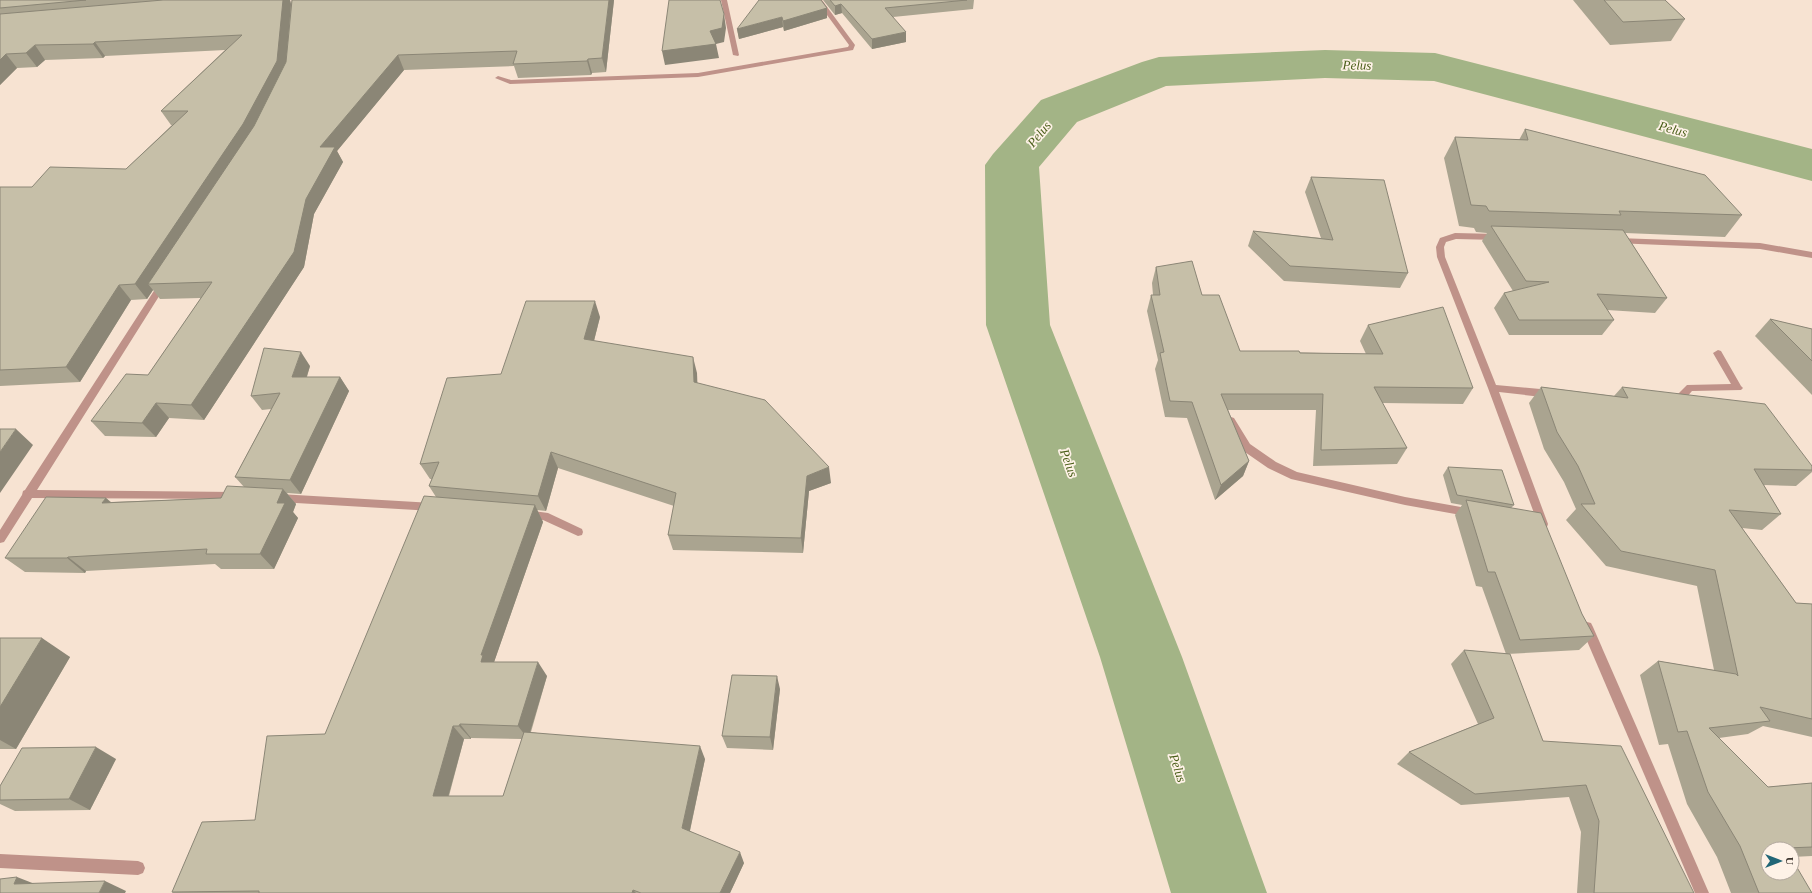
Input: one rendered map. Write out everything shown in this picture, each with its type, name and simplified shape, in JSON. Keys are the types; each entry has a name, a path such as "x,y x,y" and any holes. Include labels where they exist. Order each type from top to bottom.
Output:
{"street":[{"path":"724,0 736,55"},
{"path":"498,78 510,82 698,75 851,49 852,44 818,0"},
{"path":"1509,238 1455,236 1443,240 1440,247 1441,257 1493,388 1545,529 1528,523"},
{"path":"1604,241 1760,246 1802,252 1812,256"},
{"path":"0,539 27,494 168,275"},
{"path":"1663,404 1678,402 1685,390 1690,387 1738,388 1718,354"},
{"path":"1493,388 1562,395"},
{"path":"1231,420 1246,447 1272,465 1295,476 1405,501 1482,515"},
{"path":"27,494 248,496"},
{"path":"272,498 447,508"},
{"path":"515,513 544,516 578,532"},
{"path":"1584,619 1702,893"},
{"path":"0,861 138,868"}],"building":[{"path":"0,0 86,0 0,8"},
{"path":"163,0 283,0 277,61 243,124 135,284 119,285 66,367 0,370 0,187 32,187 50,167 126,169 188,111 161,111 242,35 95,42 93,44 35,45 26,53 6,54 0,60 0,14"},
{"path":"292,0 609,0 602,58 588,59 587,61 513,64 517,51 398,55 320,147 335,147 306,199 294,252 191,405 156,403 142,423 91,421 126,374 148,375 212,282 148,284 254,126 286,62"},
{"path":"669,0 720,0 724,14 722,28 710,31 716,44 662,51"},
{"path":"759,0 821,0 827,8 783,21 782,17 737,29"},
{"path":"830,0 967,0 885,8 906,32 872,39 841,4 835,6"},
{"path":"1604,0 1665,0 1685,19 1623,22"},
{"path":"1525,129 1705,175 1742,215 1619,211 1621,215 1489,211 1486,206 1471,205 1455,137 1528,140"},
{"path":"1311,177 1384,180 1408,273 1290,266 1253,231 1333,240"},
{"path":"1491,226 1623,230 1667,298 1597,294 1614,320 1519,320 1504,293 1549,282 1526,281"},
{"path":"1192,261 1202,295 1219,295 1240,351 1299,351 1300,353 1383,354 1368,325 1443,307 1473,388 1374,387 1407,448 1321,450 1323,394 1221,394 1249,461 1221,485 1192,402 1170,401 1160,353 1164,352 1151,295 1160,295 1156,267"},
{"path":"526,301 595,301 584,339 693,357 694,382 765,400 829,467 807,476 801,538 668,535 676,493 551,452 538,496 429,486 439,462 420,464 447,378 501,374"},
{"path":"1770,319 1812,329 1812,361"},
{"path":"264,348 301,352 292,377 340,377 290,480 235,477 280,393 251,396"},
{"path":"1541,387 1628,398 1622,387 1765,404 1812,466 1812,470 1754,469 1781,514 1729,510 1796,603 1812,604 1812,719 1760,707 1770,721 1709,728 1768,787 1812,783 1812,847 1800,847 1800,841 1760,841 1760,881 1800,881 1800,873 1812,893 1759,893 1740,846 1708,792 1687,731 1678,732 1658,661 1736,674 1738,676 1715,570 1621,551 1581,504 1595,504 1578,466 1557,432"},
{"path":"0,429 16,429 0,452"},
{"path":"1448,467 1502,470 1514,505 1457,495"},
{"path":"227,486 283,489 277,503 285,503 260,554 206,554 207,549 67,558 5,558 46,497 106,498 102,503 221,498"},
{"path":"424,496 535,505 481,655 483,655 481,662 538,662 518,726 460,724 459,726 453,726 433,796 503,796 524,732 700,746 682,828 740,852 720,893 641,893 633,890 632,893 172,892 202,822 255,820 267,736 325,734"},
{"path":"1466,500 1541,513 1582,614 1594,636 1520,640 1495,572 1488,572"},
{"path":"0,638 42,638 0,707"},
{"path":"1464,650 1510,654 1543,741 1621,746 1694,893 1594,893 1599,821 1586,785 1475,794 1409,752 1494,718"},
{"path":"732,675 777,676 770,737 722,736"},
{"path":"96,747 69,799 0,800 0,786 22,748"},
{"path":"17,877 14,884 105,881 99,893 0,893 0,879"}],"waterway":[{"name":"Pelus","path":"1219,893 1141,657 1018,325 1012,165 1059,111 1159,72 1325,64 1435,67 1812,165"}]}
